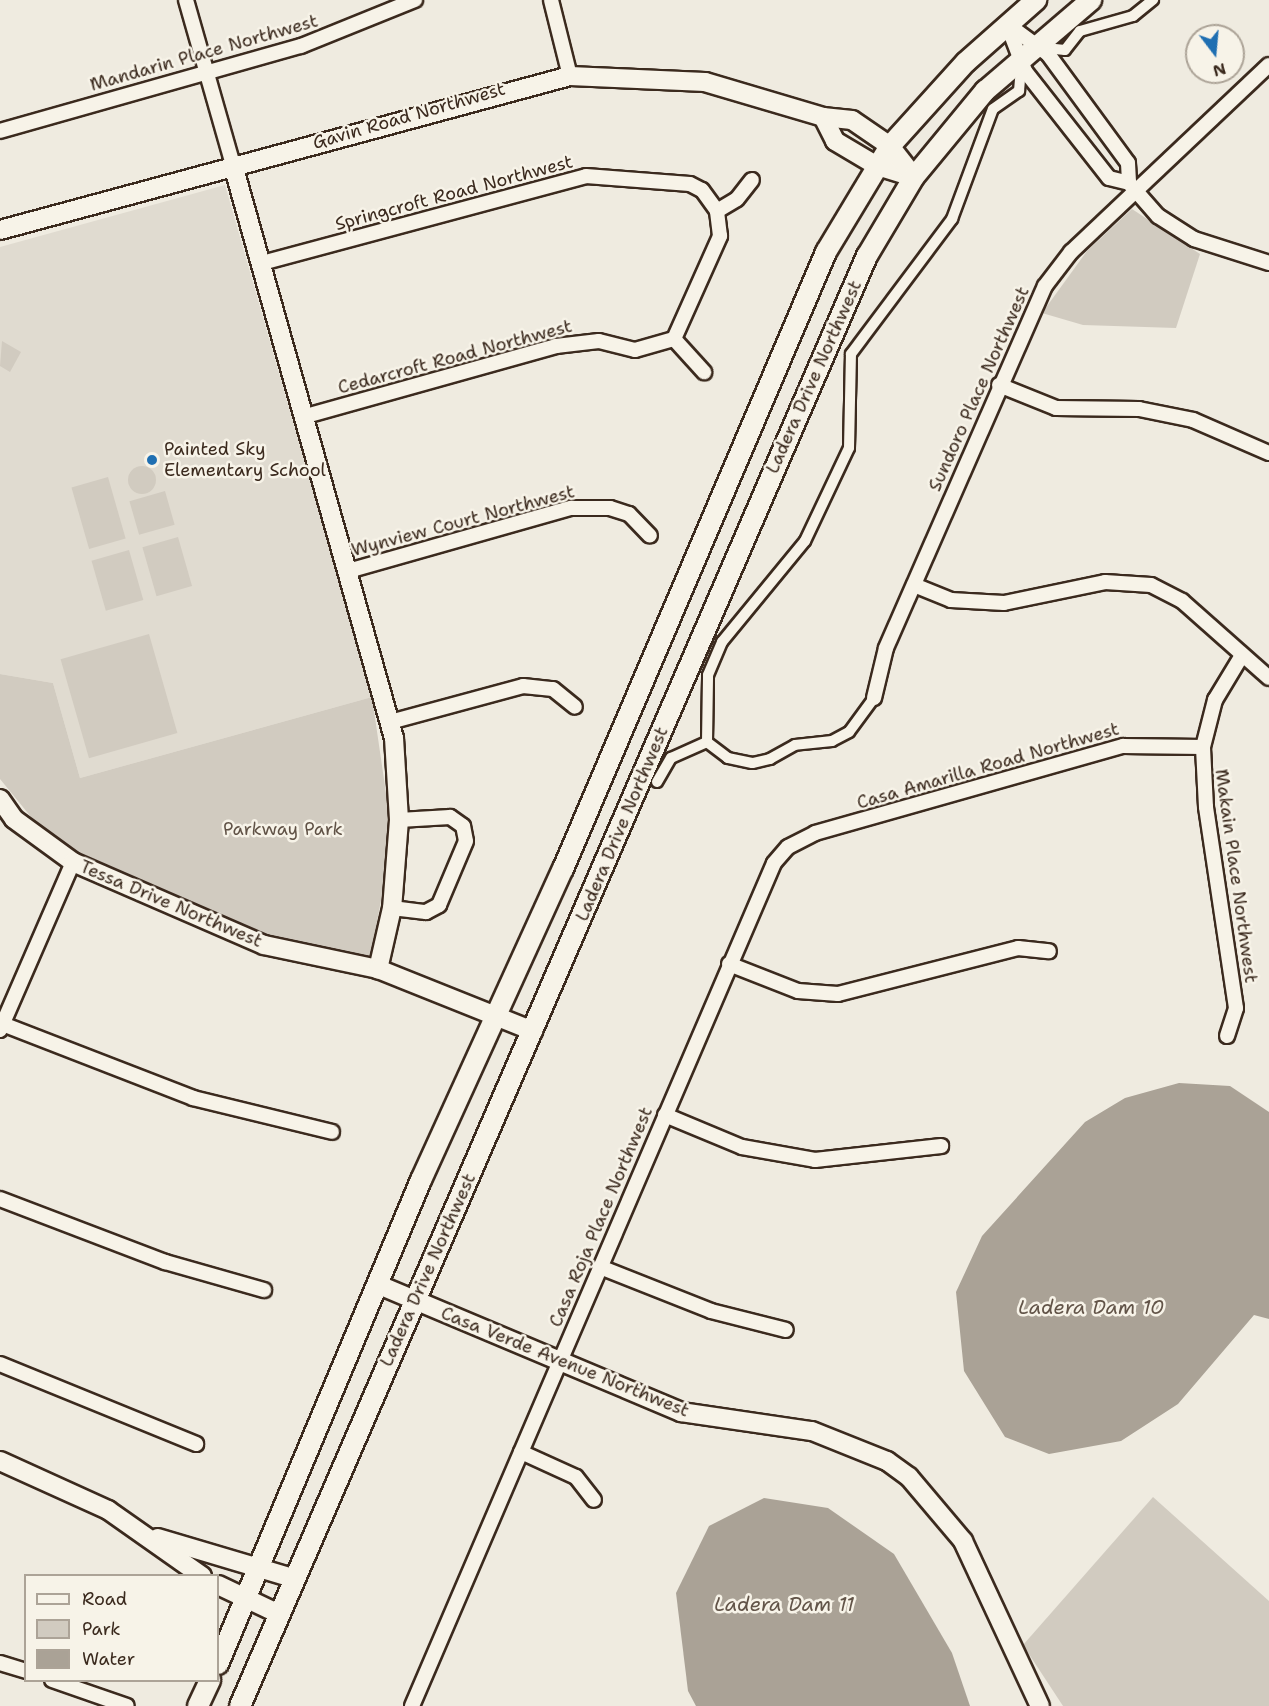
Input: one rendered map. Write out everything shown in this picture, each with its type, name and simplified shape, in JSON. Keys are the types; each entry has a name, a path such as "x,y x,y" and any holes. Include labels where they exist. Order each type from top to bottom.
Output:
{"main road":[{"name":"Ladera Drive Northwest","path":"219,1662 379,1285 498,1015 826,252 890,146 1007,24 1036,0"},
{"name":"Ladera Drive Northwest","path":"240,1706 292,1578 533,1031 867,256 914,177 985,91 1020,69 1046,47 1091,0"},
{"path":"198,1706 209,1682"}],"street":[{"path":"186,0 306,416 390,722 399,820 392,908 378,969"},
{"name":"Mandarin Place Northwest","path":"0,130 301,46 415,0"},
{"path":"551,0 570,76"},
{"path":"1007,24 1046,47 1065,50 1080,31 1133,16 1153,0"},
{"path":"707,742 708,675 722,642 805,541 849,448 851,354 952,219 993,109 1019,91 1020,69 1007,24"},
{"path":"1046,47 1128,163 1132,187"},
{"name":"Sundoro Place Northwest","path":"874,698 883,657 1032,308 1055,272 1132,187 1269,65"},
{"path":"1020,69 1109,178 1132,187 1158,216 1194,239 1269,263"},
{"name":"Gavin Road Northwest","path":"0,230 233,165 570,76 705,82 823,117 852,120 890,146 914,177"},
{"path":"823,117 835,141 877,166 914,177"},
{"name":"Springcroft Road Northwest","path":"262,263 586,176 690,184 702,190 717,211"},
{"path":"704,372 674,339 720,236 717,211 737,200 752,180"},
{"name":"Cedarcroft Road Northwest","path":"306,416 556,346 599,341 635,351 674,339"},
{"path":"999,385 1056,408 1139,409 1193,420 1269,453"},
{"name":"Wynview Court Northwest","path":"348,571 571,508 610,508 629,514 650,536"},
{"path":"914,585 951,600 1004,603 1105,582 1150,585 1182,601 1241,657 1269,678"},
{"name":"Makain Place Northwest","path":"1227,1036 1236,1008 1206,807 1203,747 1215,700 1241,657"},
{"path":"390,722 523,686 553,689 575,707"},
{"path":"707,742 728,758 752,763 770,759 795,745 832,741 849,732 874,698"},
{"path":"657,782 671,758 707,742"},
{"name":"Casa Amarilla Road Northwest","path":"788,847 815,833 1123,746 1203,747"},
{"name":"Tessa Drive Northwest","path":"0,799 14,819 73,862 264,945 378,969 498,1015 533,1031"},
{"path":"392,908 426,912 439,905 466,841 463,826 450,817 399,820"},
{"name":"Casa Roja Place Northwest","path":"412,1706 763,883 788,847"},
{"path":"73,862 1,1026 193,1098 332,1132"},
{"path":"729,964 798,991 838,994 1018,948 1049,951"},
{"path":"664,1115 742,1147 815,1160 941,1146"},
{"path":"0,1199 165,1262 264,1290"},
{"path":"600,1267 711,1311 786,1330"},
{"name":"Casa Verde Avenue Northwest","path":"379,1285 681,1412 837,1438 902,1472 963,1541 1040,1706"},
{"path":"0,1364 196,1444"},
{"path":"521,1452 576,1477 594,1500"},
{"path":"0,1461 84,1497 137,1529 201,1574"},
{"path":"137,1529 292,1578"},
{"path":"219,1586 277,1613"},
{"path":"0,1663 24,1670"},
{"path":"58,1682 127,1706"}],"shaded area":[{"name":"Painted Sky Elementary School","path":"225,185 372,697 80,778 53,683 0,674 0,247"}],"green space":[{"path":"1132,209 1200,254 1176,328 1083,325 1042,313 1087,251"},
{"path":"2,341 21,352 10,372 0,366"},
{"path":"142,466 152,470 156,480 152,490 142,494 132,490 128,480 132,470"},
{"path":"108,477 126,539 89,549 71,487"},
{"path":"165,491 175,525 139,535 129,501"},
{"path":"178,537 192,586 156,596 142,547"},
{"path":"129,550 143,600 106,611 92,561"},
{"path":"149,634 177,733 89,758 61,659"},
{"name":"Parkway Park","path":"0,674 53,683 80,778 372,697 387,800 387,869 370,958 264,933 71,849 36,823 0,779"},
{"path":"1153,1497 1269,1601 1269,1706 1063,1706 1023,1645"}],"water":[{"name":"Ladera Dam 10","path":"1179,1083 1230,1086 1269,1112 1269,1319 1254,1315 1178,1404 1121,1441 1049,1454 1005,1437 964,1371 956,1292 982,1236 1085,1122 1125,1098"},
{"name":"Ladera Dam 11","path":"764,1498 828,1508 894,1554 952,1653 970,1706 696,1706 688,1691 676,1593 709,1526"}],"place":[{"name":"Painted Sky Elementary School","path":"152,460"}]}
